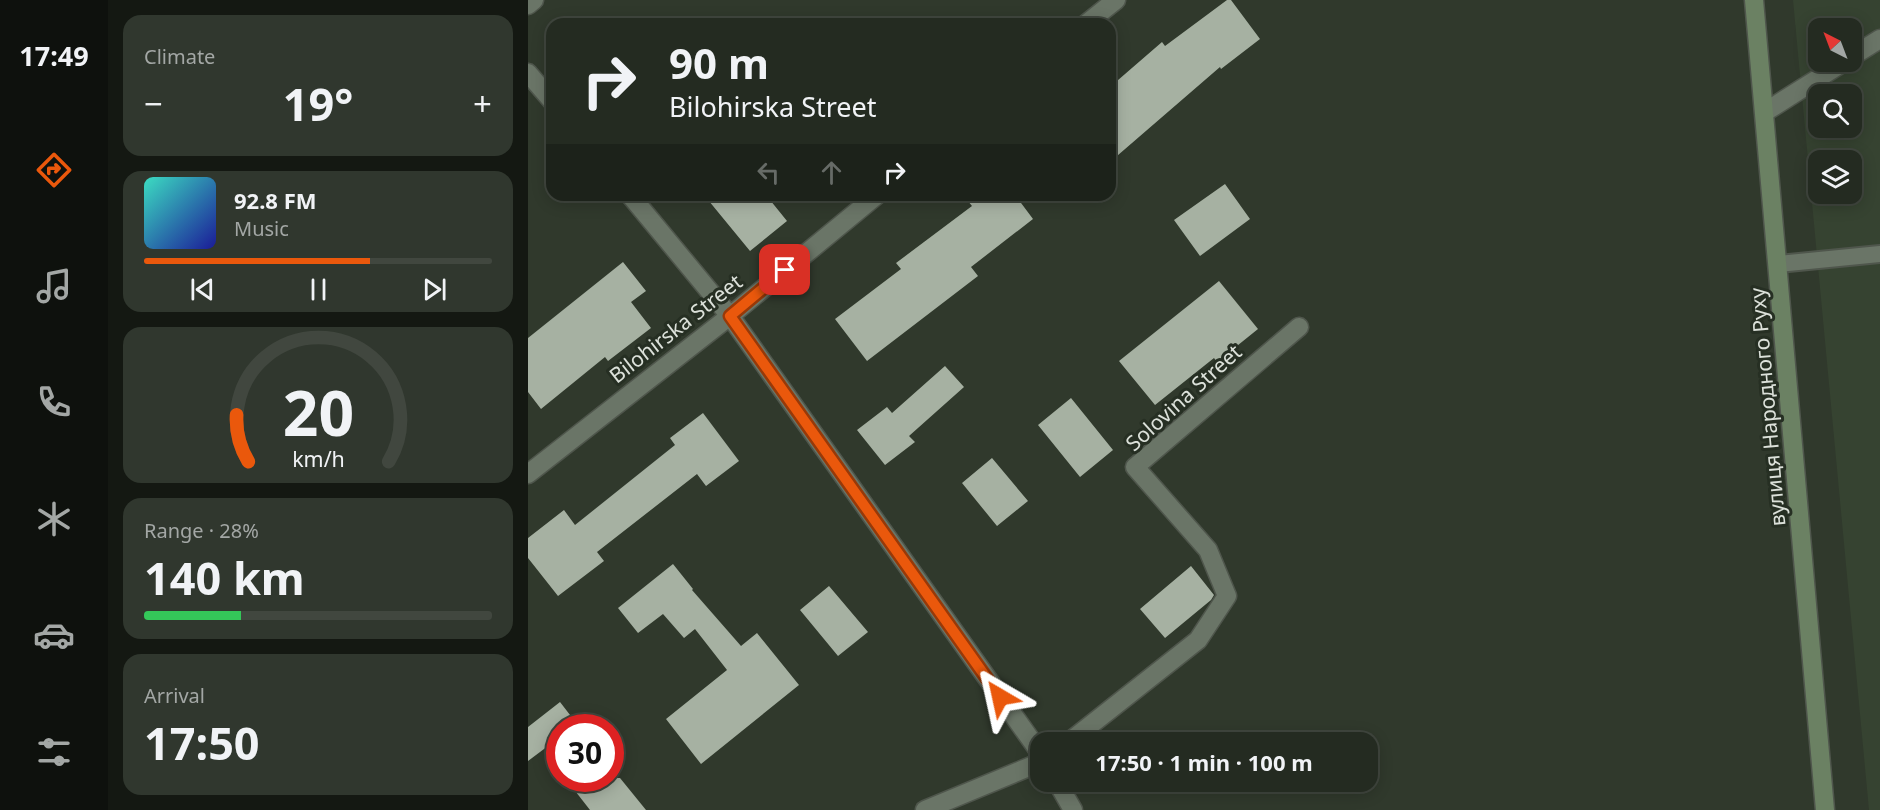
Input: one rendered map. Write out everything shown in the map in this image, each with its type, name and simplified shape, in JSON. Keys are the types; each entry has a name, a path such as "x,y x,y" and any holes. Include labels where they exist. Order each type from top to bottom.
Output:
{"main road":[{"name":"вулиця Народного Руху","path":"1754,0 1825,810"}],"street":[{"path":"528,5 534,0"},
{"path":"1094,18 1116,0"},
{"path":"1862,50 1880,39"},
{"path":"1765,112 1828,72"},
{"path":"528,74 546,94"},
{"path":"635,201 730,316 1030,739"},
{"name":"Bilohirska Street","path":"528,474 730,316 871,201"},
{"name":"Solovina Street","path":"1082,732 1198,640 1227,596 1208,550 1135,467 1299,327"},
{"path":"925,810 1030,767"},
{"path":"1063,792 1073,810"}],"lane":[{"path":"1778,264 1880,254"}],"shaded area":[{"path":"1793,0 1880,0 1880,810 1869,810 1812,204 1862,204 1862,150 1808,150 1808,160"}],"building":[{"path":"1227,0 1231,0 1260,39 1221,69 1220,67 1116,157 1116,82 1162,42 1165,46"},
{"path":"1225,184 1250,219 1200,256 1174,220"},
{"path":"709,201 771,201 787,221 750,251"},
{"path":"968,201 1020,201 1033,219 971,267 978,276 867,361 835,319 901,269 896,263 972,206"},
{"path":"623,262 646,291 631,302 651,328 608,361 605,357 541,409 528,392 528,338"},
{"path":"1219,281 1258,329 1217,362 1214,358 1155,405 1119,361"},
{"path":"945,366 964,387 909,436 915,442 885,465 857,430 887,407 892,413"},
{"path":"1071,398 1113,450 1080,477 1038,425"},
{"path":"703,413 739,461 706,486 697,474 597,552 604,561 558,596 528,558 528,538 564,510 575,525 675,445 670,438"},
{"path":"992,458 1028,501 997,526 962,483"},
{"path":"673,564 692,590 741,646 757,633 799,685 701,764 666,719 727,670 695,629 684,638 663,614 638,633 618,608"},
{"path":"1191,566 1214,595 1165,638 1140,609"},
{"path":"829,586 868,632 838,656 800,610"},
{"path":"560,702 569,714 546,714 546,748 528,761 528,727"},
{"path":"624,783 646,810 590,810 576,792 624,792"}],"route":[{"path":"785,270 730,316 1000,697"}]}
